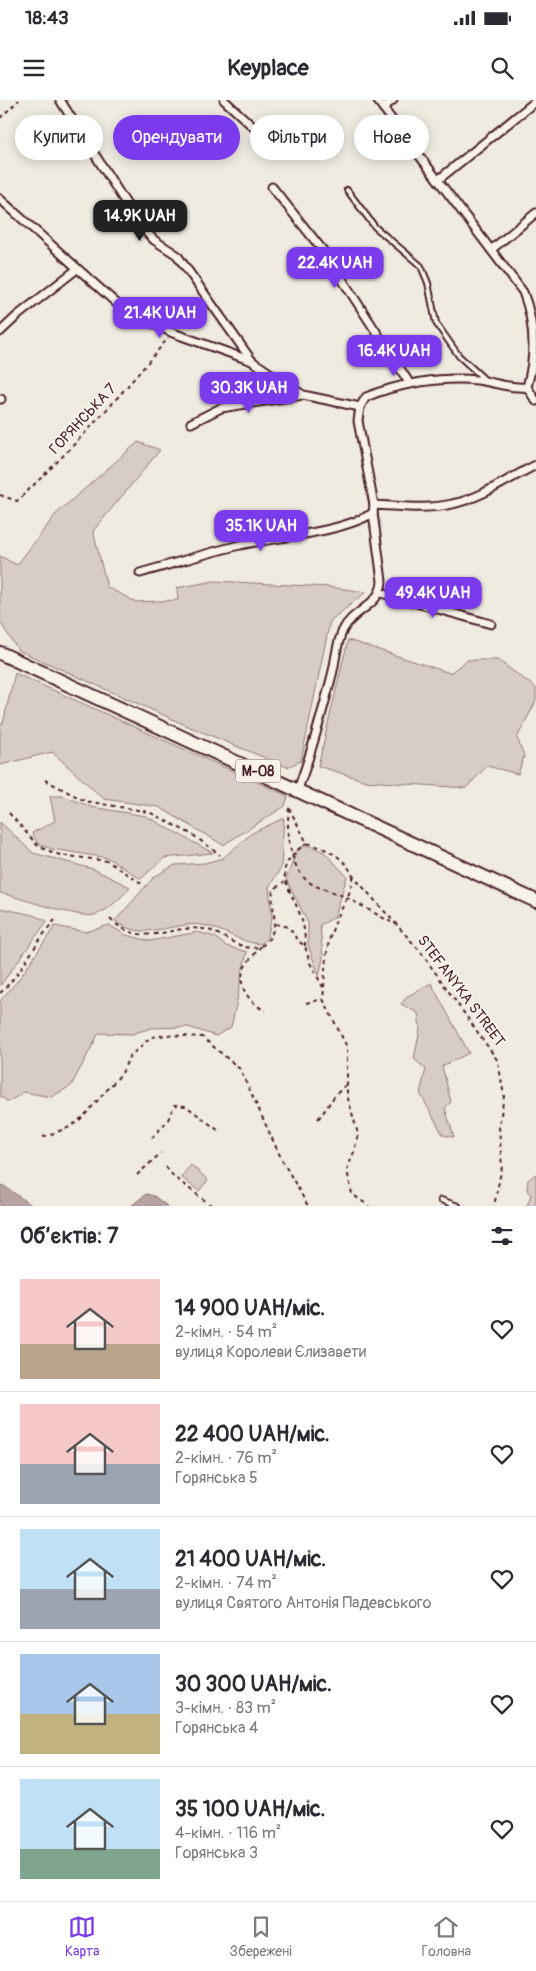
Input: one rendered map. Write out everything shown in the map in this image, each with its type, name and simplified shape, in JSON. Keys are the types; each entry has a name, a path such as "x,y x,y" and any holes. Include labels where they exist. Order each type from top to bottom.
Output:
{"highway":[{"name":"М-08","path":"0,653 298,789 536,901"}],"street":[{"path":"60,100 141,227 154,240 177,255 252,361"},
{"path":"224,100 250,124"},
{"path":"377,100 523,292 535,330 534,363 527,387 536,401"},
{"path":"383,108 393,100"},
{"path":"438,180 536,101"},
{"path":"272,187 325,253 410,384"},
{"path":"0,200 114,302 136,316 173,333 252,361 303,395"},
{"path":"492,249 536,213"},
{"path":"0,332 17,316 77,269"},
{"path":"298,789 333,674 343,630 352,616 375,600 381,593 382,581 374,509 358,421 360,407 366,398 410,384 475,379 506,387 527,387"},
{"path":"191,423 221,408 303,395 360,407"},
{"path":"140,573 239,546 323,529 364,518 374,509 431,507 452,504 482,493 536,465"},
{"path":"381,593 491,624"}],"lane":[{"path":"347,190 375,227 420,266 428,283 436,322 459,356 486,381"},
{"path":"441,1200 458,1206"}],"path":[{"path":"0,118 19,100"},
{"name":"ГОРЯНСЬКА 7","path":"0,495 17,501 65,455 134,380 173,333"},
{"path":"44,780 85,801 149,812 193,835 220,855"},
{"path":"324,989 310,963 305,946 305,930 299,912 284,882 284,876 292,854 307,843 289,808 287,821 292,854 298,871 311,884 393,923"},
{"path":"9,813 39,847 60,855 107,861 144,885"},
{"name":"STEFANYKA STREET","path":"307,843 332,851 348,864 353,876 420,951 498,1061 504,1096 499,1127 502,1167 494,1206"},
{"path":"353,876 347,900 333,926 328,944 323,999 347,1047 347,1084 358,1134 347,1170 352,1194 368,1206"},
{"path":"266,1011 254,1005 243,988 243,970 261,946 268,941 276,924 273,890 277,885 284,882"},
{"path":"110,919 122,930 144,935 161,935 195,928 208,930 237,944 251,948 261,946"},
{"path":"0,993 14,978 44,932 55,920"},
{"path":"276,924 289,927 298,941 305,946"},
{"path":"306,1003 323,999"},
{"path":"43,1137 70,1127 83,1117 122,1073 129,1057 151,1037 168,1034 202,1037 240,1069 282,1160 308,1206"},
{"path":"318,1119 327,1108 333,1096 347,1084"},
{"path":"152,1138 168,1120 174,1105 186,1106 219,1131"},
{"path":"137,1176 161,1153"},
{"path":"166,1167 174,1177 212,1206"}],"shaded area":[{"path":"138,442 160,450 93,531 107,587 136,602 178,600 177,588 214,581 329,587 366,592 330,621 301,761 287,767 190,727 18,650 0,622 0,556 17,565 56,514"},
{"path":"348,640 450,673 467,660 498,660 536,688 536,701 517,738 524,756 518,774 487,766 466,788 366,781 318,766"},
{"path":"15,673 288,796 285,806 223,845 159,807 104,799 52,752 0,765 0,725 3,723"},
{"path":"50,796 64,796 91,807 146,816 213,853 164,858 141,879 108,858 52,849 38,844 32,833 55,821"},
{"path":"284,818 281,868 269,887 272,917 267,938 261,944 245,941 202,925 147,931 126,927 115,921 154,877 175,865 205,863 223,858 252,833"},
{"path":"0,822 33,853 93,869 130,887 104,911 94,915 63,911 0,893"},
{"path":"308,845 324,852 347,876 335,917 320,925 323,958 319,976 308,945 308,923 286,879 298,848"},
{"path":"0,908 33,915 47,921 0,986"},
{"path":"109,925 126,935 150,941 198,932 215,937 226,946 247,952 231,1027 216,1036 188,1027 151,1028 132,1034 99,1033 71,1086 51,1097 24,1092 8,1102 0,1096 0,1001 19,979 55,926 86,932"},
{"path":"431,983 469,1053 442,1066 451,1102 445,1108 454,1137 443,1135 420,1093 426,1069 414,1059 420,1029 418,1013 401,1004 408,996"},
{"path":"191,1165 208,1180 199,1191 181,1177"},
{"path":"536,1174 536,1206 527,1206 531,1195 527,1190 528,1180"},
{"path":"0,1185 4,1186 33,1206 0,1206"},
{"path":"146,1194 154,1196 167,1206 131,1206"}]}
